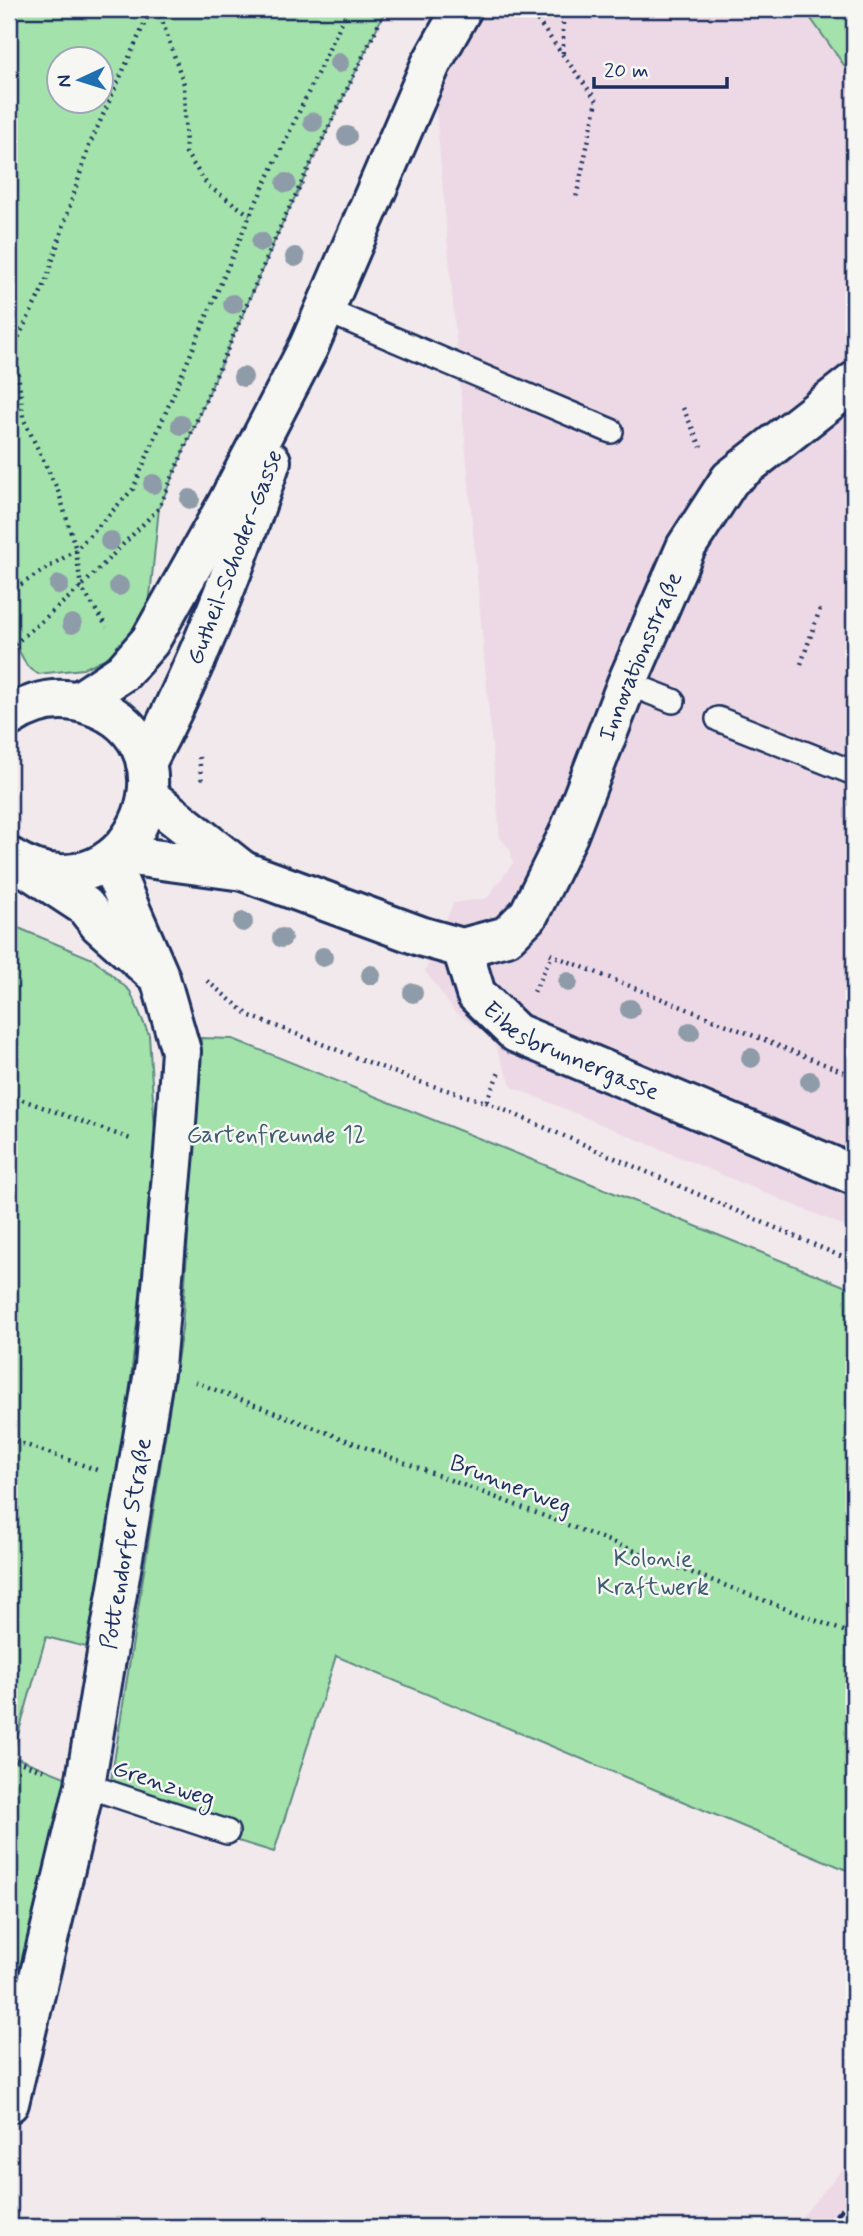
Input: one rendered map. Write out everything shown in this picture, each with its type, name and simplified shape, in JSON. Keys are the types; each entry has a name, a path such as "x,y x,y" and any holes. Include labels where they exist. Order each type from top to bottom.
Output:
{"street":[{"name":"Gutheil-Schoder-Gasse","path":"79,701 123,672 150,641 228,504 309,346 431,64 462,9"},
{"name":"Gutheil-Schoder-Gasse","path":"113,857 133,838 143,818 147,780 251,520 309,346"},
{"name":"Innovationsstraße","path":"508,936 529,914 568,835 627,683 687,547 730,479 854,382"},
{"path":"9,717 43,701 79,701 102,709 121,723 136,741 147,780 243,871"},
{"path":"16,861 58,874 76,873 113,857 243,871 423,937 462,948 508,936"},
{"name":"Pottendorfer Straße","path":"9,2103 85,1785 137,1487 155,1367 174,1152 181,1051 160,978 113,857"},
{"path":"16,861 85,906 99,924 160,978"},
{"name":"Eibesbrunnergasse","path":"462,948 476,995 516,1033 854,1175"}],"lane":[{"path":"325,310 611,431"},
{"path":"627,683 673,701"},
{"path":"719,719 854,773"},
{"name":"Grenzweg","path":"85,1785 227,1832"}],"path":[{"path":"9,356 45,284 89,146 151,9"},
{"path":"158,9 184,84 186,153 208,186 250,215"},
{"path":"9,592 75,550 132,489 250,215 348,9"},
{"path":"9,649 81,587 159,508 282,223 386,9"},
{"path":"529,9 597,101 576,198"},
{"path":"563,9 564,55"},
{"path":"15,345 23,418 59,493 75,550"},
{"path":"683,408 690,425"},
{"path":"801,664 821,606"},
{"path":"508,936 854,1076"},
{"path":"486,1102 552,955"},
{"path":"198,974 250,1016 417,1081 486,1102 854,1262"},
{"path":"9,1095 174,1152"},
{"name":"Brunnerweg","path":"155,1367 854,1635"},
{"path":"9,1439 137,1487"}],"shaded area":[{"path":"427,9 854,9 854,1230 512,1087 492,1039 455,1012 425,971 453,903 487,898 513,863 510,849 500,838"},
{"path":"854,2156 854,2227 793,2227"}],"green space":[{"path":"9,9 386,9 282,224 159,508 148,616 130,642 112,655 83,669 38,674 27,666 9,632"},
{"path":"804,9 854,9 854,79"},
{"path":"9,924 95,960 130,991 149,1035 156,1148 120,1478 86,1647 46,1637 12,1756 70,1779 9,2048"},
{"name":"Kolonie Kraftwerk","path":"201,1038 233,1039 854,1290 854,1873 336,1656 274,1852 118,1804 111,1781 182,1329"}],"railway":[{"path":"826,2227 854,2195"}],"park label":[{"name":"Gartenfreunde 12","path":"276,1134"}]}
